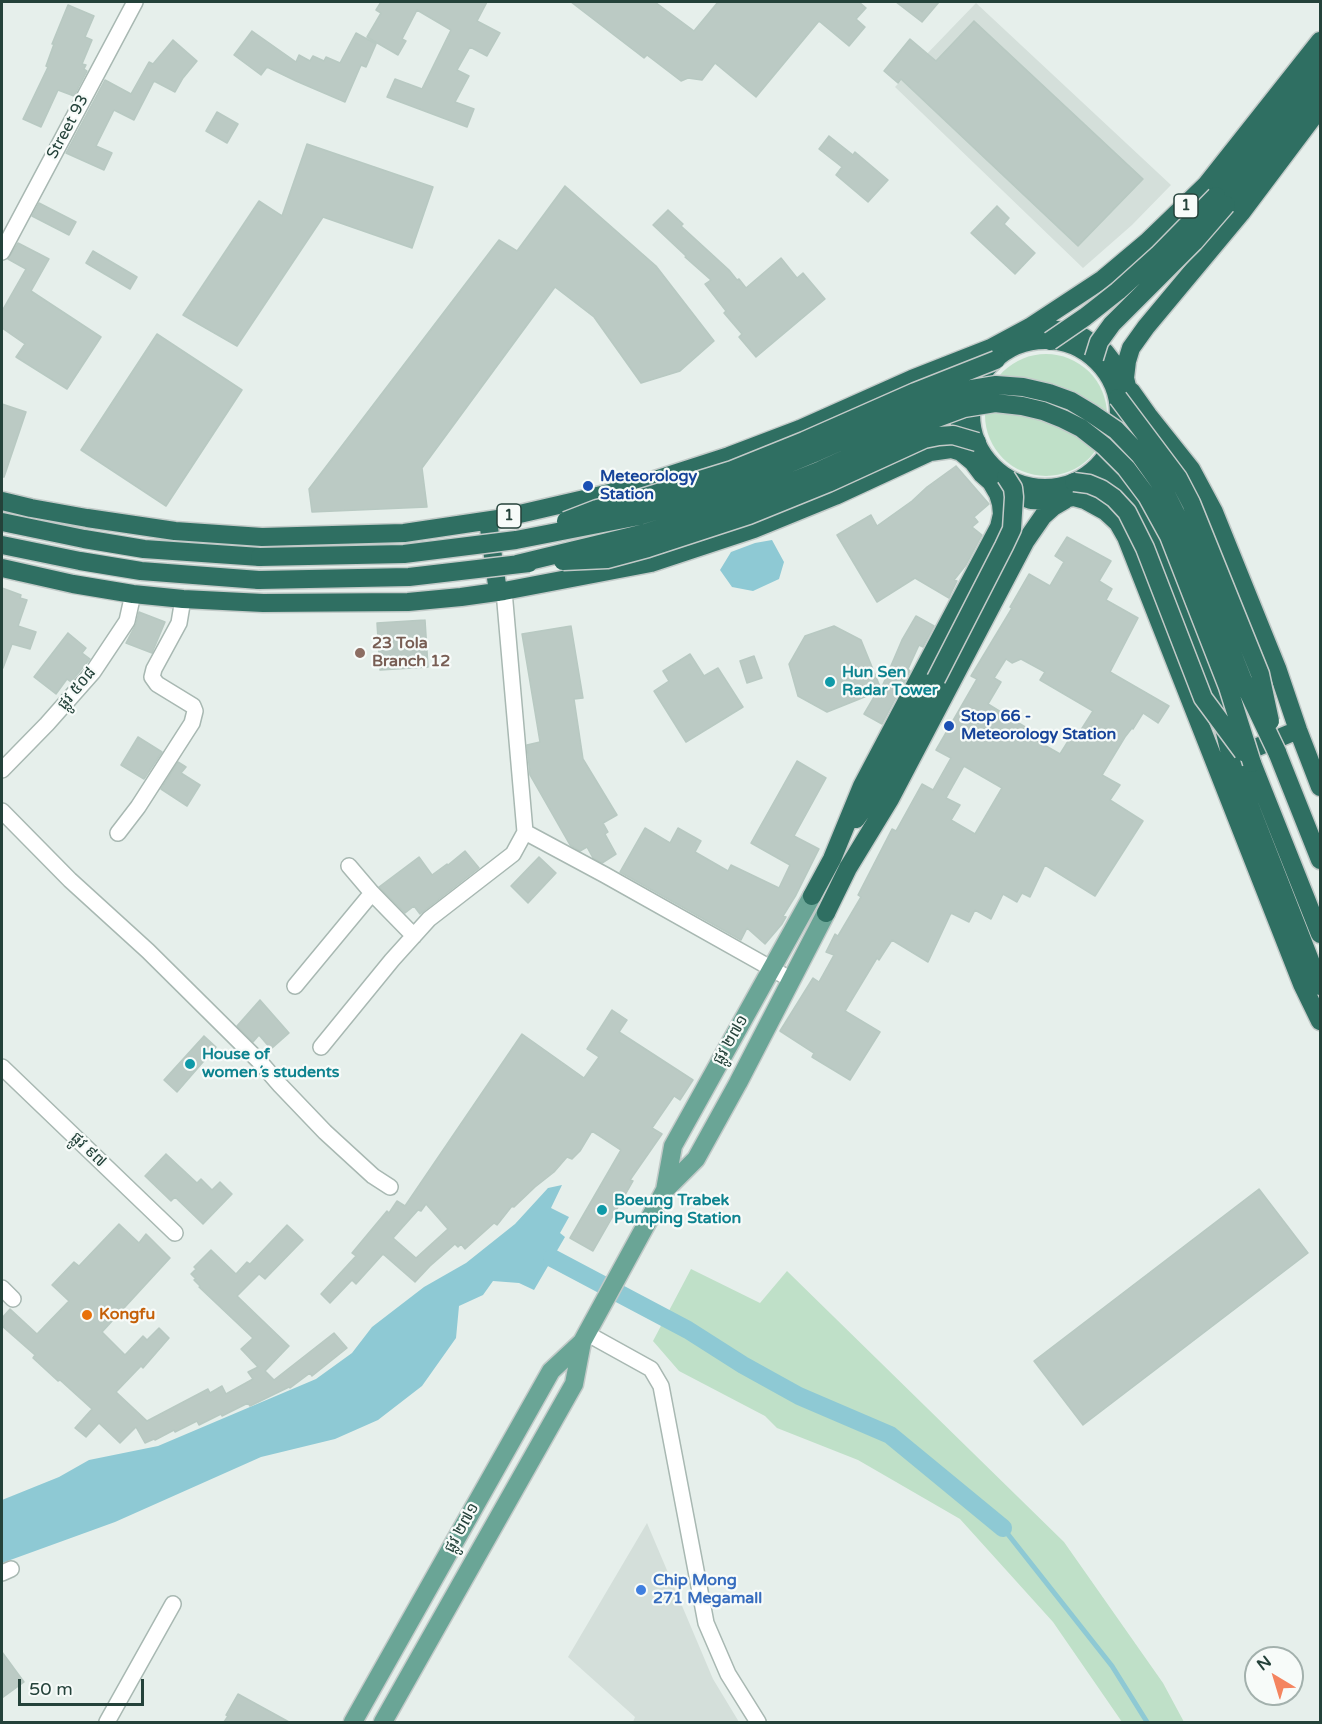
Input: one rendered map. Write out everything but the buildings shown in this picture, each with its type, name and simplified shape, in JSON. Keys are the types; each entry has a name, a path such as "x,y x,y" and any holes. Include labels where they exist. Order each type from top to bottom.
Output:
{"highway":[{"name":"1","path":"2,501 87,518 175,531 262,537 404,533 488,520 593,497 630,488 729,456 800,429 912,379 994,354 1018,334 1103,279 1179,213 1206,185 1320,41"},
{"path":"1094,358 1099,342 1112,324 1194,242 1320,61"},
{"path":"1050,341 1118,291 1221,201 1320,83"},
{"path":"825,913 848,868 890,799 1025,542 1043,516 1071,493 1111,448 1119,418 1131,348 1241,213 1320,108"},
{"path":"1018,334 1032,330 1063,331 1083,337 1105,352 1123,388 1178,478 1199,520 1260,674 1277,752"},
{"path":"516,540 597,509 635,500 732,470 915,392 994,354 1005,353 1039,341 1073,346 1094,358 1123,388 1191,469 1210,503 1277,668 1320,787"},
{"path":"812,896 838,846 862,786 999,527 1002,514 998,494 999,480 976,442 972,420 974,396 994,354"},
{"path":"973,462 966,449 960,424 963,393 974,367 994,354"},
{"path":"2,522 144,549 260,557 404,554 516,540 639,516 737,485 922,405 960,391 996,385 1023,387 1049,393 1071,401 1116,430 1140,455 1162,486 1183,528 1244,683 1277,752 1320,860"},
{"path":"1071,493 1084,493 1102,480 1119,460 1130,433 1133,416 1123,388"},
{"path":"517,564 645,533 743,501 964,408 994,403 1022,406 1063,419 1081,428 1104,446 1126,468 1147,496 1169,536 1228,687 1252,763 1320,934"},
{"path":"2,545 141,571 259,580 409,577 517,564 607,559 749,515 828,483 924,439 953,435 976,442"},
{"path":"2,568 73,584 133,594 183,599 263,603 408,602 460,597 501,592 651,562 754,529 835,496 930,452 951,449 961,452 1013,488 1011,529 936,679 876,791 838,846"},
{"path":"999,480 1037,488 1056,487 1105,511 1118,523 1320,986"},
{"path":"1102,480 1124,487 1131,495 1157,543 1216,693 1223,761 1302,984 1320,1021"},
{"path":"1071,493 1089,484 1114,498 1127,512 1145,548 1203,698 1252,763"},
{"path":"593,497 609,571"},
{"path":"488,520 501,592"},
{"path":"1223,761 1298,730"}],"main road":[{"name":"ផ្លូវ ២៧១","path":"665,1190 673,1146 812,896"},
{"name":"ផ្លូវ ២៧១","path":"353,1722 551,1371 586,1333 665,1190 696,1159 738,1083 825,913"},
{"name":"ផ្លូវ ២៧១","path":"383,1722 574,1384 586,1333"}],"street":[{"name":"Street 93","path":"2,252 135,2"},
{"path":"321,1047 392,960 429,919 513,854 525,832 501,592"},
{"name":"ផ្លូវ ៥០៨","path":"2,770 93,672 127,621 133,594"},
{"path":"118,833 138,807 192,723 194,706 157,684 152,677 179,622 183,599"},
{"path":"2,812 77,886 148,951 260,1062 325,1132 373,1176 390,1187"},
{"path":"525,832 605,874 790,979"},
{"path":"349,866 414,936"},
{"path":"295,986 372,893"},
{"name":"ផ្លូវ ៩៧","path":"2,1067 175,1233"},
{"path":"586,1333 651,1369 661,1386 706,1623 728,1674 758,1722"},
{"path":"108,1722 173,1604"}],"shaded area":[{"path":"976,3 1171,185 1132,225 1083,268 895,87"},
{"name":"Chip Mong 271 Megamall","path":"647,1523 713,1679 739,1722 633,1722 635,1717 568,1657"}],"green space":[{"path":"1046,354 1069,358 1089,372 1103,392 1107,415 1103,438 1089,458 1069,472 1046,476 1023,472 1003,458 989,438 985,415 989,392 1003,372 1023,358"},
{"path":"691,1269 760,1303 787,1271 1064,1542 1163,1683 1184,1722 1122,1722 1053,1622 960,1519 858,1460 777,1428 765,1416 679,1371 653,1341"}],"water":[{"path":"772,540 784,562 779,579 753,591 732,587 720,570 731,552 755,543"},
{"path":"562,1185 551,1208 569,1217 560,1233 565,1237 534,1290 519,1283 493,1281 483,1295 459,1306 456,1338 422,1386 378,1420 335,1439 261,1457 115,1522 2,1563 2,1500 59,1477 89,1460 158,1446 316,1379 352,1353 372,1327 424,1287 466,1263 515,1224 548,1188"}],"waterway":[{"path":"552,1258 688,1330 743,1365 799,1396 890,1435 1003,1528"},
{"path":"1003,1528 1112,1666 1147,1722"}],"place":[{"name":"Meteorology Station","path":"588,486"},
{"name":"23 Tola Branch 12","path":"360,653"},
{"name":"Hun Sen Radar Tower","path":"830,682"},
{"name":"Stop 66 - Meteorology Station","path":"949,726"},
{"name":"House of women´s students","path":"190,1064"},
{"name":"Boeung Trabek Pumping Station","path":"602,1210"},
{"name":"Kongfu","path":"87,1315"},
{"name":"Chip Mong 271 Megamall","path":"641,1590"}]}
